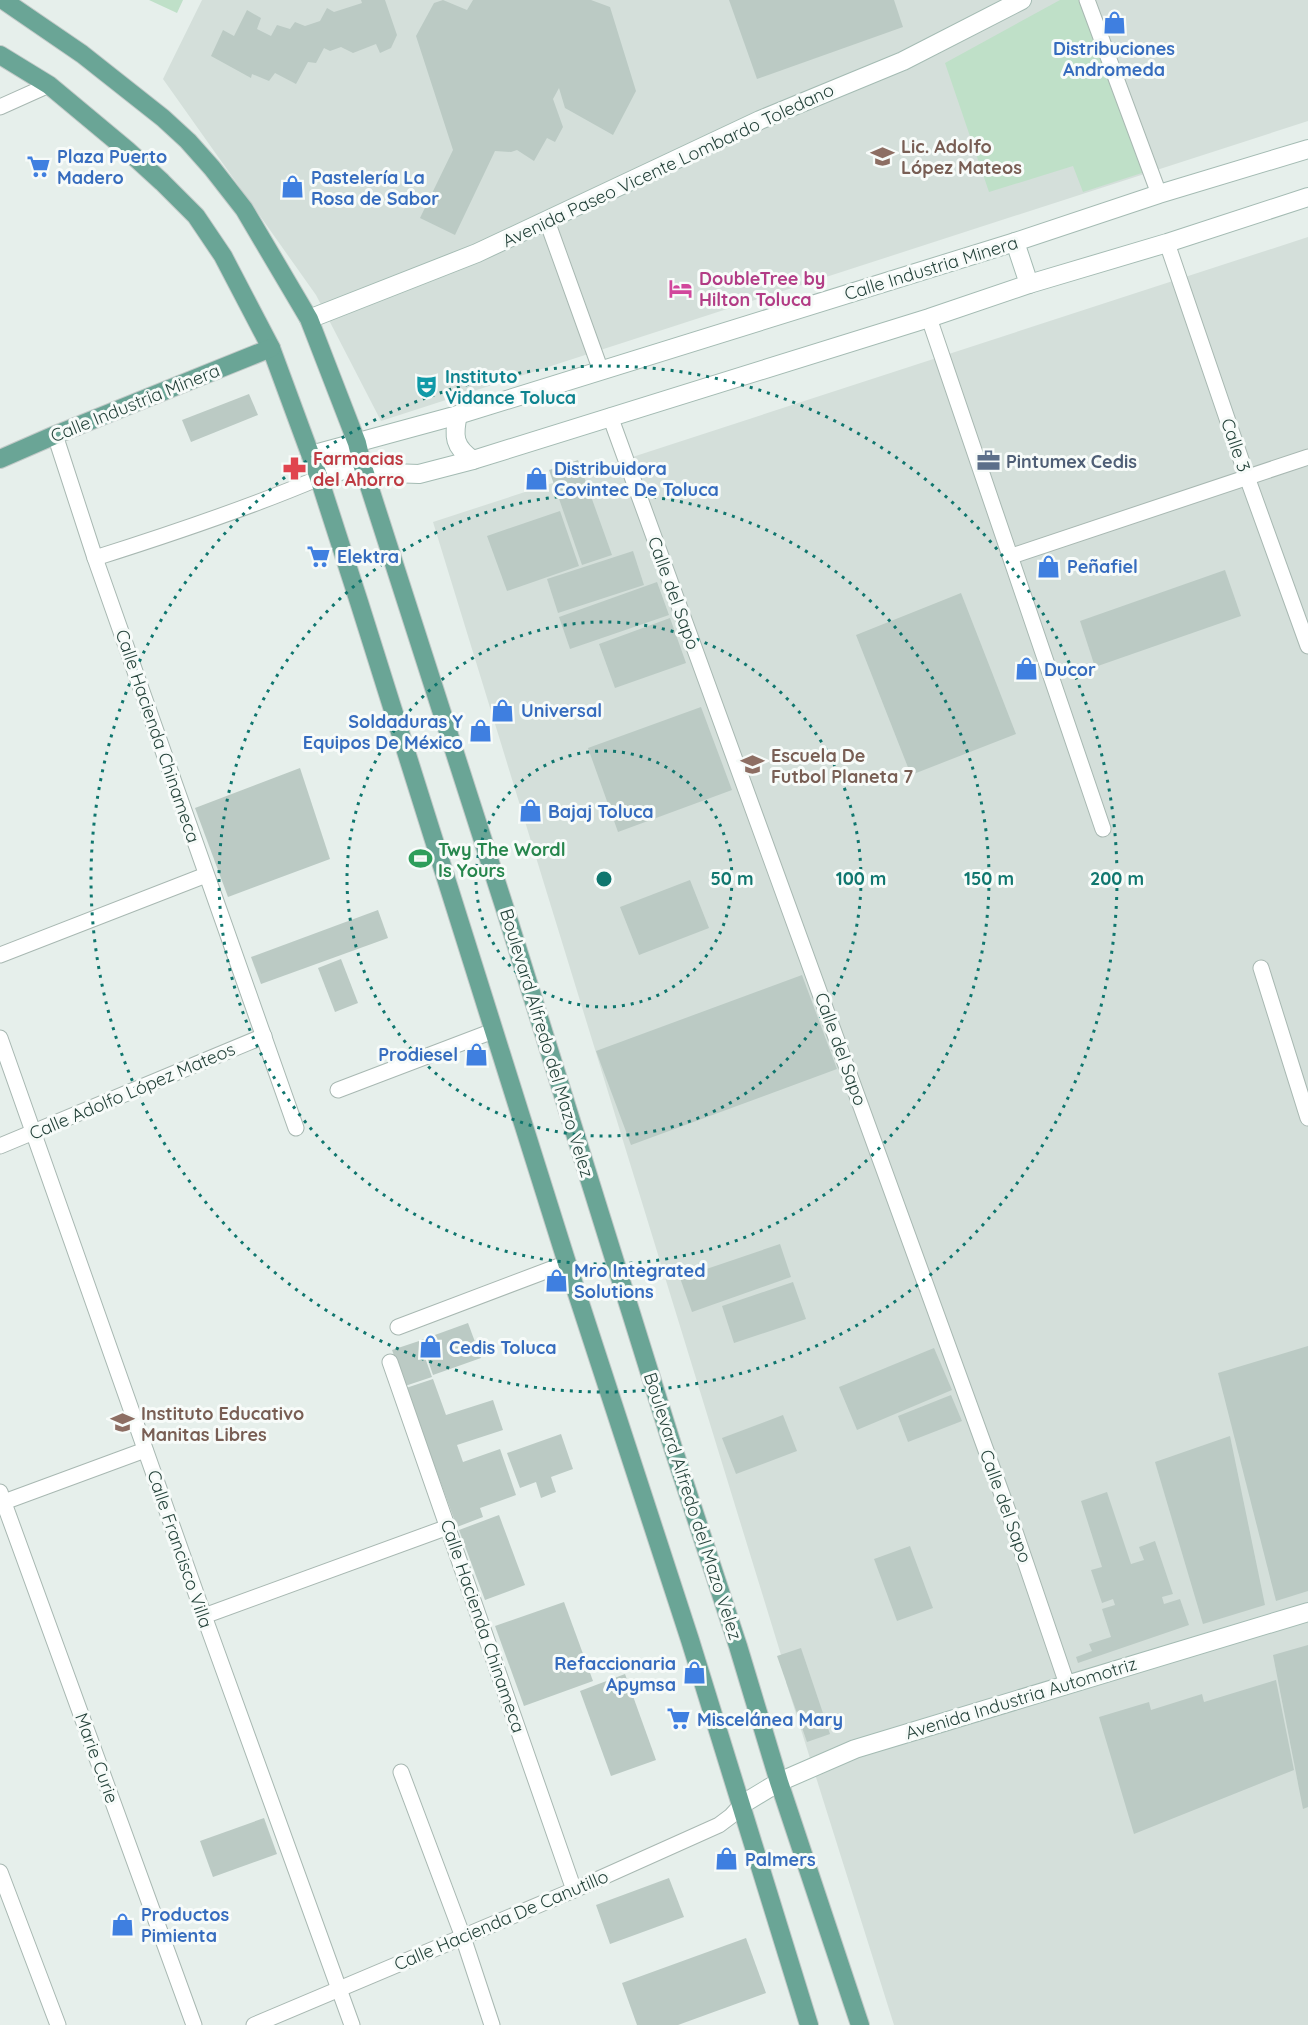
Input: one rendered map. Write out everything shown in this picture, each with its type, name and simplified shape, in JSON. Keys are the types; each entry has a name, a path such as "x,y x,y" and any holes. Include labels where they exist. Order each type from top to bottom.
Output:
{"main road":[{"name":"Boulevard Alfredo del Mazo Velez","path":"3,0 82,54 164,118 188,141 243,209 309,319 357,443 779,1782 860,2025"},
{"name":"Avenida Paseo Vicente Lombardo Toledano","path":"309,319 467,256 547,221 760,120 903,61 1022,0"},
{"path":"0,55 50,85 127,150 196,216 223,256 271,348 319,478 809,2025"},
{"name":"Calle Industria Minera","path":"311,455 458,415 1308,149"},
{"path":"319,478 362,464 391,473 419,474 473,460 1308,197"},
{"path":"1015,242 1029,284"},
{"name":"Calle Industria Minera","path":"0,459 271,348"},
{"path":"458,415 454,431 457,443 464,454 473,460"},
{"name":"Avenida Industria Automotriz","path":"741,1805 779,1782 855,1749 1308,1612"}],"street":[{"path":"1087,0 1159,194"},
{"path":"0,107 50,85"},
{"path":"547,221 601,371"},
{"name":"Calle 3","path":"1167,243 1308,646"},
{"path":"929,318 1012,556 1103,829"},
{"name":"Calle del Sapo","path":"610,416 1008,1511 1067,1684"},
{"name":"Calle Hacienda Chinameca","path":"55,435 95,558 296,1128"},
{"path":"1012,556 1308,457"},
{"path":"95,558 194,526 319,478"},
{"path":"0,955 206,875"},
{"path":"1261,968 1308,1118"},
{"path":"338,1090 494,1031"},
{"name":"Calle Adolfo López Mateos","path":"0,1146 264,1036"},
{"name":"Calle Francisco Villa","path":"0,1038 204,1616 352,2025"},
{"path":"398,1327 567,1263"},
{"name":"Calle Hacienda Chinameca","path":"390,1362 574,1890"},
{"path":"2,1497 146,1450"},
{"name":"Marie Curie","path":"2,1497 194,2025"},
{"path":"204,1616 448,1527"},
{"path":"401,1772 463,1937 492,2025"},
{"name":"Calle Hacienda De Canutillo","path":"254,2025 574,1890 719,1825 741,1805"},
{"path":"0,1872 58,2025"}],"shaded area":[{"path":"202,0 1308,0 1308,121 381,421 316,295 163,79"},
{"path":"1308,237 1308,2025 894,2025 786,1682 789,1681 433,522"}],"green space":[{"path":"149,0 183,0 177,13"},
{"path":"1060,0 1081,0 1148,171 1083,192 1073,166 989,192 945,63"}],"building":[{"path":"361,0 385,0 397,35 391,48 380,53 376,44 353,53 341,47 330,51 324,48 316,63 308,62 296,84 275,73 269,81 252,74 251,78 211,56 223,30 234,36 247,10 261,18 257,29 271,36 277,25 290,29 295,22 305,26 320,21 327,8 334,12 362,3"},
{"path":"443,0 467,10 473,0 591,0 610,7 636,91 613,135 565,108 559,88 553,99 563,127 555,142 547,138 534,161 517,150 495,151 455,235 420,218 453,150 416,36 434,3"},
{"path":"729,0 894,0 903,27 757,79"},
{"path":"249,394 258,415 191,442 182,420"},
{"path":"578,460 612,555 582,565 549,470"},
{"path":"560,511 579,566 507,591 487,536"},
{"path":"633,551 644,585 558,613 547,579"},
{"path":"1225,570 1241,616 1095,667 1080,621"},
{"path":"657,582 669,615 570,649 559,617"},
{"path":"961,593 1016,734 911,775 856,635"},
{"path":"670,618 686,663 615,688 599,644"},
{"path":"701,707 732,790 618,832 588,748"},
{"path":"300,768 330,859 228,897 195,808"},
{"path":"690,880 709,928 639,955 620,907"},
{"path":"378,910 388,938 261,984 251,957"},
{"path":"341,959 358,1003 335,1012 318,968"},
{"path":"802,975 837,1069 631,1145 596,1051"},
{"path":"780,1244 791,1277 692,1312 680,1278"},
{"path":"793,1282 806,1319 734,1343 722,1306"},
{"path":"468,1323 481,1358 433,1375 421,1340"},
{"path":"419,1341 432,1377 405,1386 392,1350"},
{"path":"1308,1346 1308,1591 1276,1601 1218,1373"},
{"path":"934,1348 952,1390 857,1430 839,1387"},
{"path":"433,1379 446,1415 493,1400 503,1430 457,1445 463,1462 500,1449 516,1495 480,1508 483,1517 457,1527 406,1388"},
{"path":"951,1395 962,1421 908,1442 898,1416"},
{"path":"783,1415 797,1451 736,1474 722,1438"},
{"path":"561,1434 573,1469 551,1477 556,1492 541,1498 536,1482 520,1488 507,1453"},
{"path":"1230,1436 1265,1605 1203,1624 1155,1462"},
{"path":"1107,1492 1131,1564 1144,1560 1139,1547 1155,1541 1173,1594 1162,1597 1164,1604 1180,1599 1189,1625 1078,1663 1076,1657 1092,1651 1089,1644 1111,1637 1102,1609 1115,1605 1113,1599 1102,1603 1091,1570 1102,1567 1081,1501"},
{"path":"499,1515 525,1585 485,1600 459,1530"},
{"path":"910,1546 933,1608 897,1621 874,1559"},
{"path":"564,1602 593,1681 524,1706 495,1626"},
{"path":"1308,1645 1308,1807 1303,1809 1273,1655"},
{"path":"801,1648 830,1734 807,1742 777,1656"},
{"path":"625,1674 656,1760 611,1776 580,1691"},
{"path":"1276,1680 1294,1770 1134,1834 1099,1717 1149,1702 1151,1710 1202,1694 1204,1702"},
{"path":"264,1818 277,1854 213,1877 200,1841"},
{"path":"669,1878 684,1917 610,1944 596,1905"},
{"path":"746,1938 766,1993 678,2025 637,2025 622,1983"}],"place":[{"name":"Distribuciones Andromeda","path":"1114,22"},
{"name":"Lic. Adolfo López Mateos","path":"883,156"},
{"name":"Plaza Puerto Madero","path":"39,166"},
{"name":"Pastelería La Rosa de Sabor","path":"293,187"},
{"name":"DoubleTree by Hilton Toluca","path":"681,288"},
{"name":"Instituto Vidance Toluca","path":"427,386"},
{"name":"Pintumex Cedis","path":"988,461"},
{"name":"Farmacias del Ahorro","path":"295,468"},
{"name":"Distribuidora Covintec De Toluca","path":"536,478"},
{"name":"Elektra","path":"319,556"},
{"name":"Peñafiel","path":"1049,566"},
{"name":"Ducor","path":"1026,669"},
{"name":"Universal","path":"503,710"},
{"name":"Soldaduras Y Equipos De México","path":"481,731"},
{"name":"Escuela De Futbol Planeta 7","path":"753,765"},
{"name":"Bajaj Toluca","path":"530,811"},
{"name":"Twy The Wordl Is Yours","path":"420,859"},
{"name":"Prodiesel","path":"476,1054"},
{"name":"Mro Integrated Solutions","path":"556,1280"},
{"name":"Cedis Toluca","path":"431,1347"},
{"name":"Instituto Educativo Manitas Libres","path":"123,1423"},
{"name":"Refaccionaria Apymsa","path":"694,1673"},
{"name":"Miscelánea Mary","path":"679,1719"},
{"name":"Palmers","path":"727,1859"},
{"name":"Productos Pimienta","path":"123,1924"}]}
